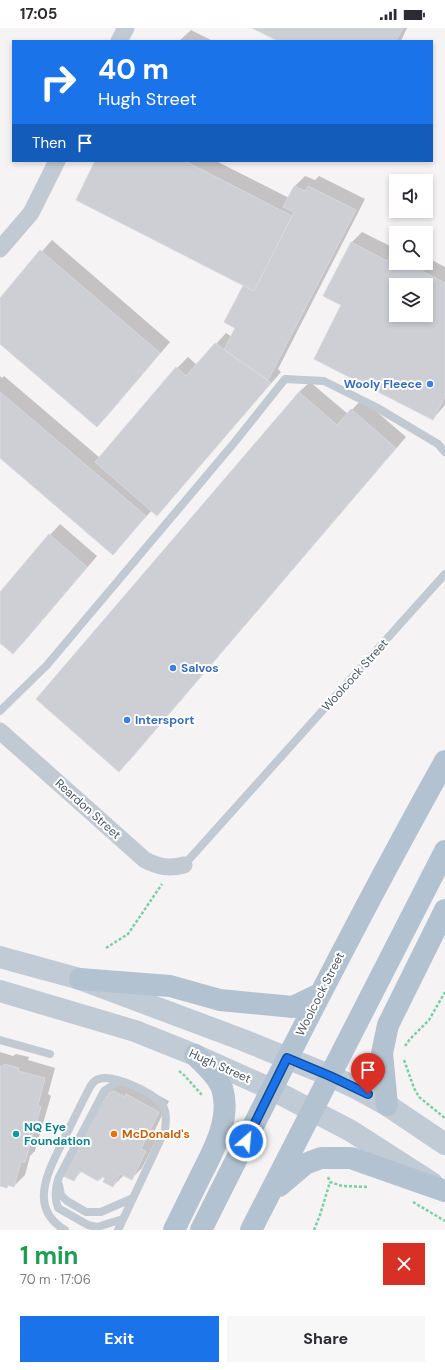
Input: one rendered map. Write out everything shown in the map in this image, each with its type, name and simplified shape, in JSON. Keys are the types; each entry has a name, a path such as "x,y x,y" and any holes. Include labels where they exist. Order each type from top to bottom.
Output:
{"main road":[{"name":"Woolcock Street","path":"201,1230 320,994 393,854 445,760"},
{"path":"251,1230 313,1112 445,851"},
{"path":"387,1105 382,1053 388,1025 445,910"},
{"path":"0,957 80,979 243,1040 330,1076 387,1105 445,1144"},
{"path":"80,979 170,986 220,1000 293,1007 320,994"},
{"name":"Hugh Street","path":"0,991 135,1031 195,1055 271,1090 351,1131 445,1191"},
{"path":"174,1230 215,1148 220,1132 224,1108 222,1088 216,1078 195,1055"},
{"path":"270,1193 305,1164 322,1158 351,1158 445,1191"}],"street":[{"path":"120,40 126,28"},
{"path":"0,249 31,213 56,162"},
{"name":"Reardon Street","path":"0,731 145,860 156,866 178,867"}],"lane":[{"path":"0,711 47,665 234,443 285,379 324,381 376,407 438,444 445,452"},
{"name":"Woolcock Street","path":"178,867 445,574"},
{"path":"0,1040 50,1054"},
{"path":"65,1230 58,1226 48,1214 44,1200 45,1185 50,1167 86,1094 94,1081 104,1078 120,1081 144,1091 159,1101 166,1116 165,1130 118,1230"},
{"path":"120,1081 104,1092 59,1177 55,1188 58,1208 88,1225 97,1227 123,1219"},
{"path":"59,1177 61,1195 67,1201 86,1212 101,1212 134,1198"}],"path":[{"path":"106,948 128,934 178,867"},
{"path":"445,992 430,1020 410,1039 405,1046 403,1060 419,1097 445,1118"},
{"path":"397,1062 403,1060"},
{"path":"314,1230 320,1216 330,1182 327,1172"},
{"path":"330,1182 342,1186 374,1187"},
{"path":"408,1199 445,1221"}],"building":[{"path":"252,28 403,28 397,40 276,40"},
{"path":"95,162 187,162 292,216 254,291 76,200"},
{"path":"294,186 305,191 308,186 356,210 268,380 224,350 235,328 224,322 243,286 254,291 294,212 283,207"},
{"path":"351,242 387,261 389,257 389,270 420,270 445,283 445,397 433,420 314,359 341,305 323,296"},
{"path":"40,250 160,353 97,427 0,344 0,298"},
{"path":"215,343 271,383 157,516 95,462 176,367 186,376"},
{"path":"0,392 146,516 113,555 0,458"},
{"path":"299,392 337,425 351,409 396,448 119,772 36,699"},
{"path":"49,534 87,567 13,654 0,643 0,592"},
{"name":"NQ Eye Foundation","path":"4,1064 19,1068 18,1071 45,1078 38,1105 41,1107 25,1162 21,1162 14,1187 8,1185 7,1188 0,1186 0,1066 3,1067"},
{"name":"McDonald's","path":"114,1091 125,1097 126,1094 159,1112 141,1149 146,1151 132,1180 120,1174 113,1187 103,1182 105,1178 102,1177 100,1180 98,1179 98,1181 80,1171 74,1181 63,1176 99,1093 107,1097 109,1093"}],"place":[{"name":"Wooly Fleece","path":"430,384"},
{"name":"Salvos","path":"173,668"},
{"name":"Intersport","path":"127,720"},
{"name":"NQ Eye Foundation","path":"16,1134"},
{"name":"McDonald's","path":"114,1134"}],"route":[{"path":"246,1141 287,1058 368,1094"}]}
